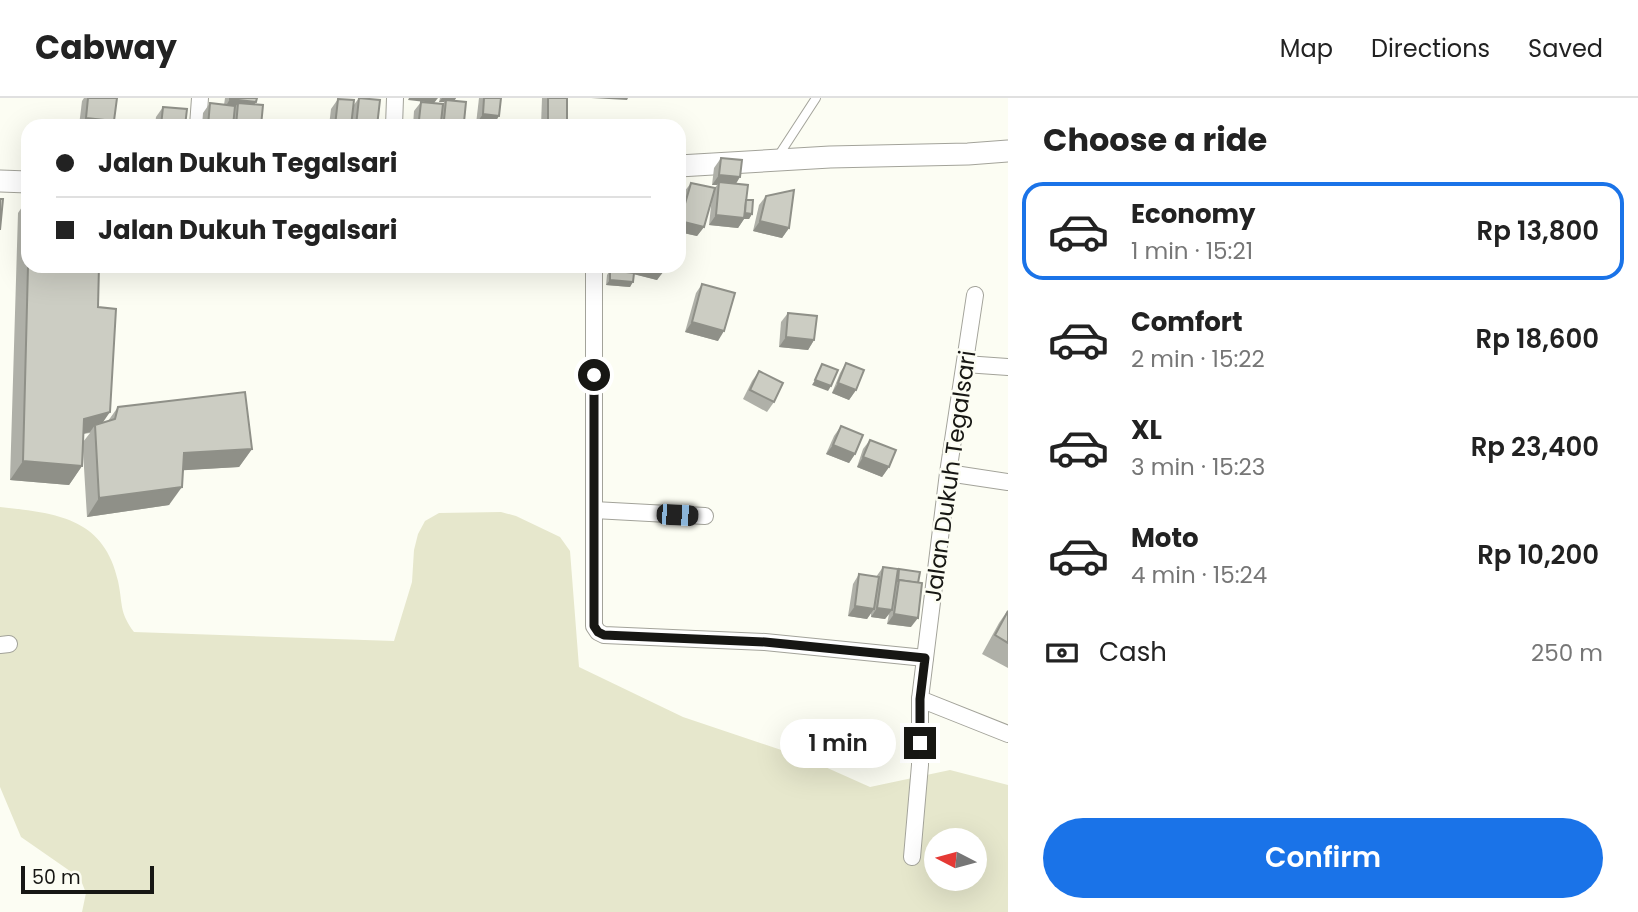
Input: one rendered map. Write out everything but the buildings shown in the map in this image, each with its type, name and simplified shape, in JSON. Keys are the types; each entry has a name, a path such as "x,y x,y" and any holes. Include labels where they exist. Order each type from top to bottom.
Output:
{"main road":[{"path":"686,166 1008,150"},
{"path":"0,181 21,182"}],"street":[{"path":"199,119 201,98"},
{"path":"394,119 396,98"},
{"path":"594,273 594,626 600,634 765,642 925,658"},
{"name":"Jalan Dukuh Tegalsari","path":"912,857 920,765 920,699 948,473 975,295"},
{"path":"965,364 1008,368"},
{"path":"948,473 1008,482"},
{"path":"594,510 705,516"},
{"path":"920,699 1008,734"}],"lane":[{"path":"776,160 816,98"}],"green space":[{"path":"0,507 58,516 89,531 101,543 111,560 124,613 134,632 394,641 412,582 418,534 425,521 439,513 501,512 516,516 560,537 570,551 579,667 683,717 805,758 870,787 950,770 1008,785 1008,912 82,912 86,893 80,878 21,837 0,787"}],"route":[{"path":"594,375 594,626 598,632 604,635 765,642 925,658 920,699 920,743"}]}
